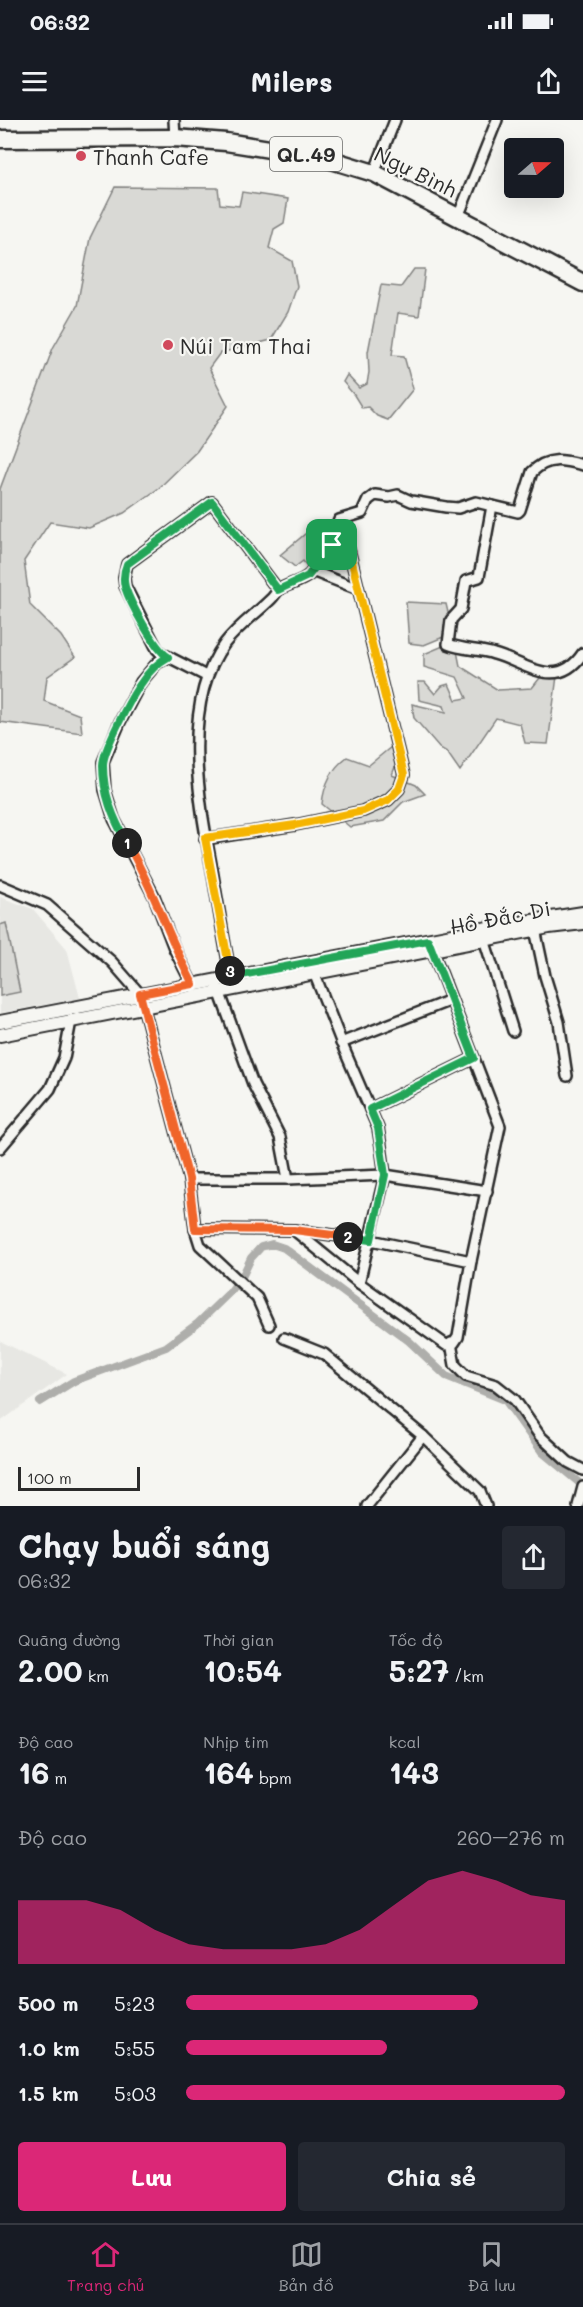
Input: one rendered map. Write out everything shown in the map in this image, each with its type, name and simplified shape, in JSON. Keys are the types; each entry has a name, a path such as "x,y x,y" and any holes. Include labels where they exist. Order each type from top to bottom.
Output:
{"highway":[{"name":"Ngự Bình","path":"0,139 175,138 226,142 325,158 374,173 583,283"}],"street":[{"path":"174,120 175,138"},
{"path":"374,173 395,120"},
{"path":"458,217 497,120"},
{"path":"332,545 339,520 362,513 368,500 375,495 389,497 398,495 411,501 458,508 476,502 518,512 532,472 551,459 562,459 583,465"},
{"path":"206,675 168,657 157,649 128,595 124,578 125,568 131,560 212,502 278,590"},
{"path":"492,506 479,577 466,581 461,609 451,620 448,644 495,654 534,670 556,672 570,668 583,653"},
{"path":"205,838 295,825 363,811 388,800 399,789 404,775 349,550 344,543 339,542 332,545 308,576 278,590 226,642 206,675 197,726 200,793 205,838 231,977"},
{"path":"312,571 358,590"},
{"path":"168,657 157,663 141,682 120,722 103,762 104,781 114,819 154,896 174,948 197,996"},
{"path":"0,885 47,905 112,962 140,994 189,1179 195,1229 200,1245 252,1292 260,1302 269,1325"},
{"name":"Hồ Đắc Di","path":"0,1022 193,984 217,986 430,945 546,918 583,914"},
{"name":"Hồ Đắc Di","path":"430,945 583,923"},
{"path":"535,929 545,976 560,1022 567,1076"},
{"path":"484,939 513,1031"},
{"path":"294,1230 359,1283 446,1345 458,1337 471,1261 500,1125 430,945"},
{"path":"312,967 378,1128 385,1175 359,1283"},
{"name":"Hồ Đắc Di","path":"0,1035 197,996 231,977 312,967"},
{"path":"217,986 254,1084 280,1137 288,1179"},
{"path":"341,1042 452,1000"},
{"path":"0,1148 50,1089 64,1058 71,1021"},
{"path":"370,1109 474,1058"},
{"path":"189,1179 288,1179 385,1175 487,1191"},
{"path":"195,1229 294,1230 371,1240 471,1261"},
{"path":"284,1338 328,1357 423,1436 480,1491 486,1506"},
{"path":"450,1343 455,1365 466,1377 496,1385 515,1400 540,1436 568,1462 583,1470"},
{"path":"367,1506 423,1436"},
{"path":"578,1506 582,1490"}],"shaded area":[{"path":"115,187 218,188 220,204 239,206 242,192 288,199 284,223 274,229 269,248 292,261 297,286 288,312 271,340 220,353 209,368 228,406 197,451 159,488 124,513 89,528 50,522 24,561 30,605 61,636 75,657 47,677 44,701 80,715 82,733 0,722 0,489 53,348 77,306 90,238"},
{"path":"414,269 425,269 419,316 398,313 392,355 404,356 413,389 388,420 377,416 368,407 362,408 343,382 347,375 359,388 367,384 368,352 381,285 401,287"},
{"path":"329,521 332,541 340,554 329,553 319,564 308,568 303,561 295,567 280,555 317,524"},
{"path":"406,602 446,604 453,633 424,645 409,643"},
{"path":"455,641 460,666 498,690 532,688 543,674 557,676 548,744 525,743 520,724 496,718 460,771 447,752 440,748 414,718 412,704 446,712 444,706 419,700 418,682 425,682 435,694 442,686 449,684 456,700 467,698 457,677 424,667 424,654"},
{"path":"391,747 399,756 392,775 416,785 425,794 403,802 384,821 350,827 322,804 329,778 347,757 369,765"},
{"path":"0,897 33,909 67,949 80,998 0,1013"},
{"path":"6,923 20,992 0,996 0,925"},
{"path":"0,1341 67,1374 0,1422"}],"waterway":[{"path":"40,1402 74,1381 166,1347 197,1324 231,1291 243,1275 251,1258 261,1247 272,1244 284,1248 409,1341 446,1376 505,1400 542,1452 583,1486"}],"place":[{"name":"Thanh Cafe","path":"81,156"},
{"name":"Núi Tam Thai","path":"168,345"}],"route":[{"path":"212,502 278,590 308,576 332,545 339,542 344,543 349,550 404,775 399,789 388,800 363,811 295,825 205,838 231,977 428,940 474,1058 370,1109 378,1128 385,1175 371,1240 294,1230 195,1229 189,1179 140,994 193,984 174,948 154,896 133,852 114,819 105,790 103,762 120,722 141,682 157,663 168,657 157,649 128,595 124,578 125,568 131,560 212,502"}]}
